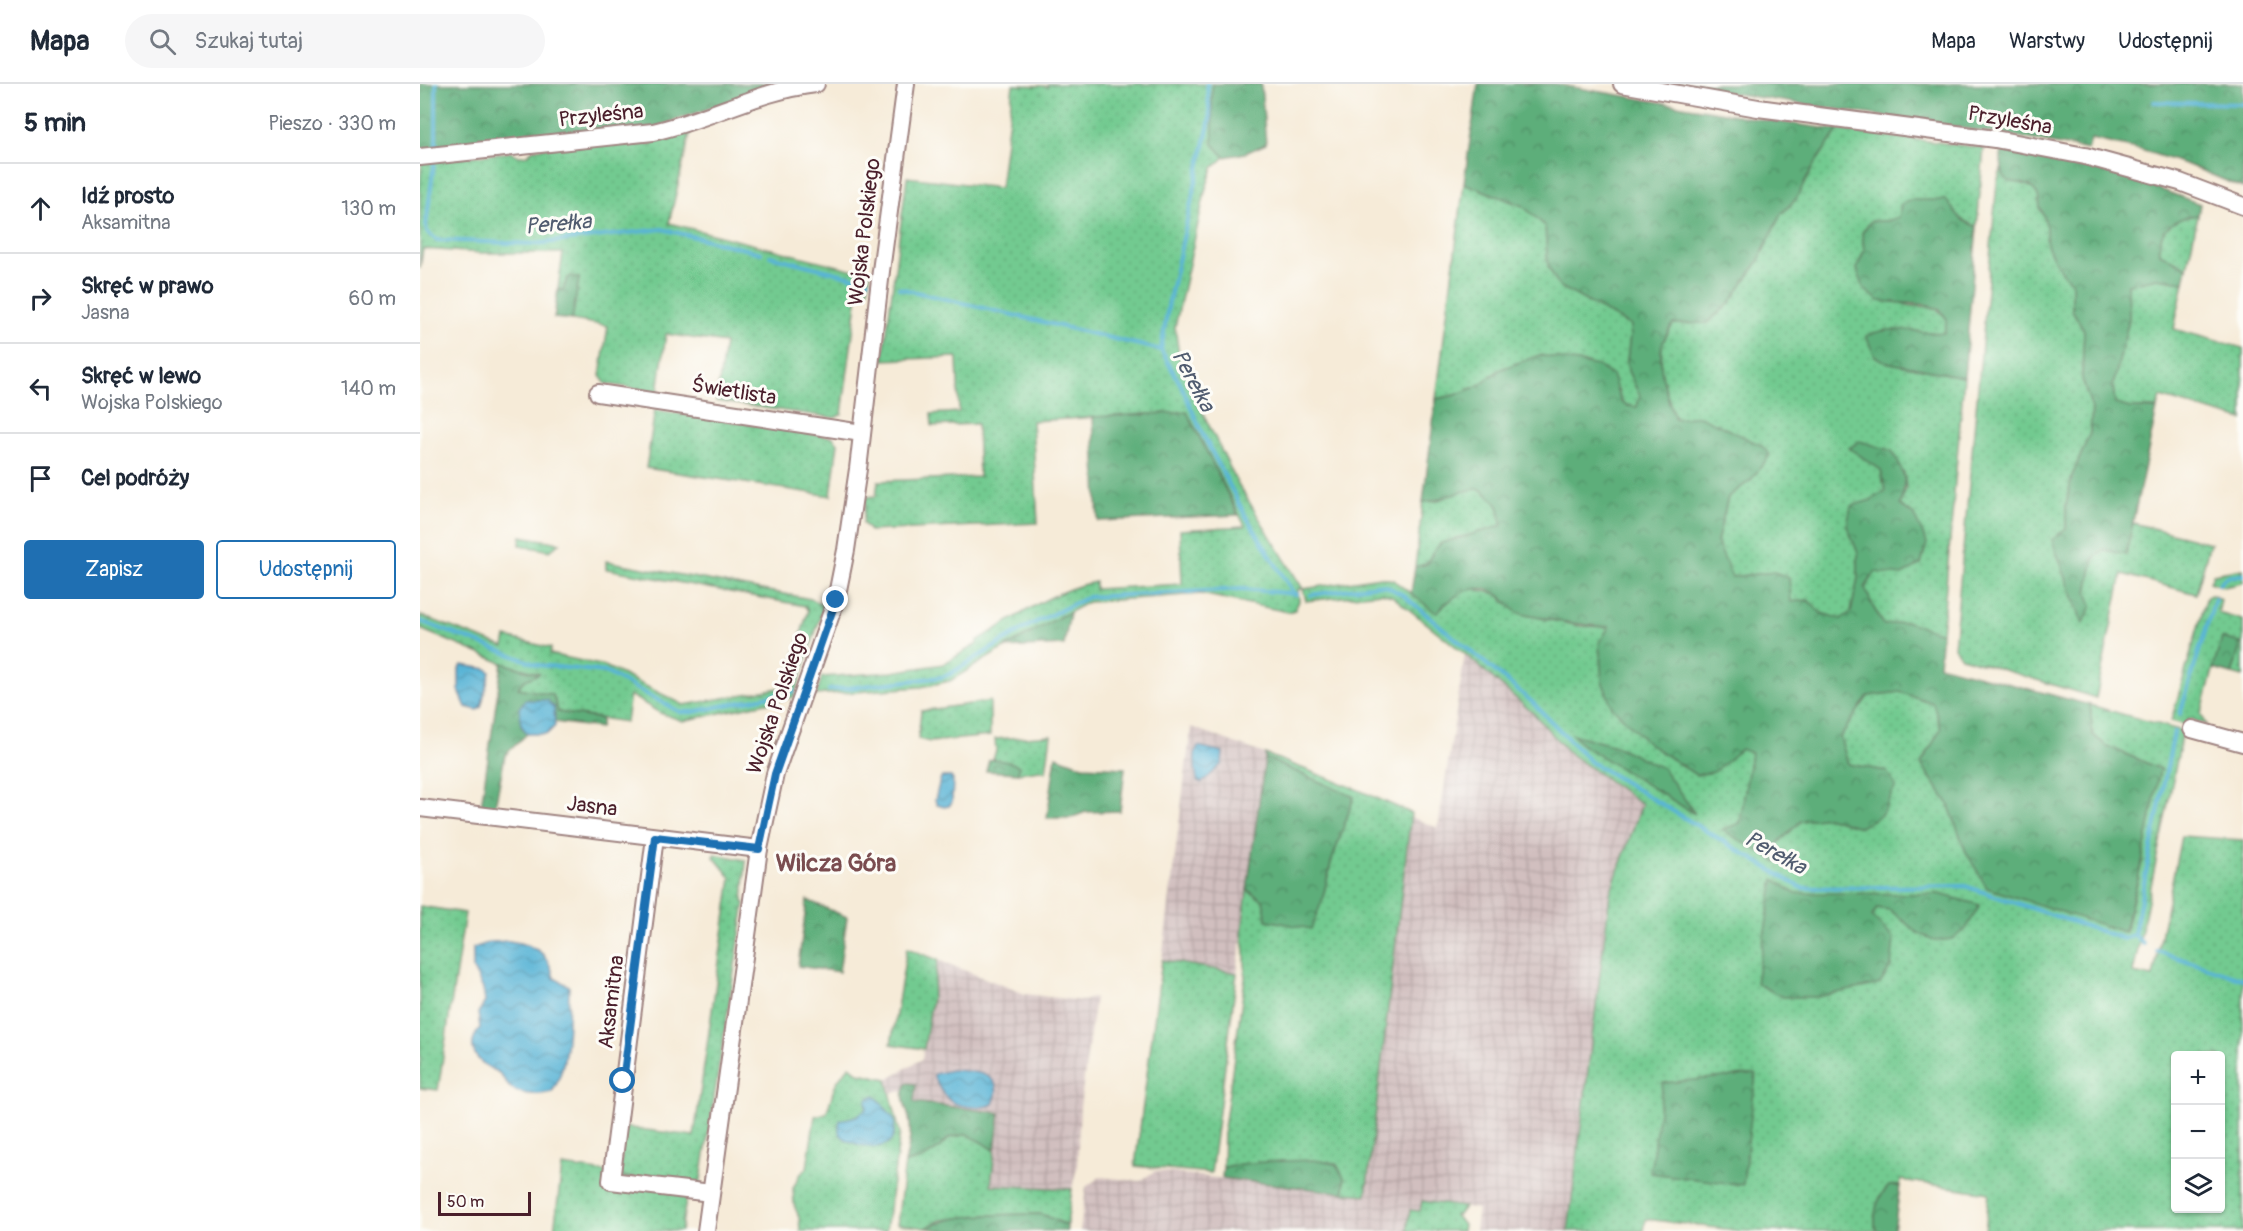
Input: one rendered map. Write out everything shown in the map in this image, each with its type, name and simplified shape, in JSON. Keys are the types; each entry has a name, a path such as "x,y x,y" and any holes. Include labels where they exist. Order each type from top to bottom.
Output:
{"street":[{"name":"Przyleśna","path":"420,157 653,132 681,126 793,88 816,84"},
{"name":"Wojska Polskiego","path":"706,1231 759,849 775,774 836,600 848,539 906,84"},
{"name":"Przyleśna","path":"1622,84 1758,108 1995,139 2085,156 2180,182 2243,206"},
{"name":"Świetlista","path":"598,393 862,434"},
{"path":"2192,729 2243,743"},
{"name":"Jasna","path":"420,808 759,849"},
{"name":"Aksamitna","path":"655,837 611,1181 711,1193"}],"shaded area":[{"path":"1465,654 1534,714 1569,753 1642,804 1610,893 1568,1231 1475,1231 1478,1209 1422,1201 1421,1211 1410,1210 1407,1231 1080,1231 1086,1187 1100,1177 1140,1181 1155,1171 1366,1195 1411,817 1438,828"},
{"path":"1191,727 1265,754 1237,973 1162,960"},
{"path":"938,960 1025,994 1083,1001 1095,997 1080,1107 1077,1167 1072,1189 991,1185 999,1113 913,1102 907,1083 903,1091 891,1093 887,1079 922,1059"}],"green space":[{"path":"420,84 778,84 654,128 420,154"},
{"path":"1048,84 1212,84 1213,144 1225,157 1213,168 1206,188 1175,327 1180,362 1238,484 1303,589 1298,589 1299,601 1295,610 1288,612 1201,594 1088,602 1004,648 950,681 921,687 816,695 822,677 892,672 943,664 1034,606 1080,586 1095,582 1095,589 1182,584 1180,530 1245,526 1187,412 1032,421 1038,523 870,531 863,523 866,497 876,496 878,481 979,477 977,424 932,426 931,414 959,412 957,357 883,360 907,177 1000,188 1013,85 1048,86"},
{"path":"1212,84 1261,84 1266,144 1245,153 1225,157 1213,144"},
{"path":"1478,84 1555,84 1765,120 1838,130 1814,165 1796,199 1781,214 1758,262 1730,303 1707,323 1673,324 1662,345 1662,373 1675,419 1700,416 1761,445 1770,455 1751,480 1728,497 1717,542 1732,577 1774,572 1789,577 1791,602 1808,600 1821,613 1841,619 1851,612 1858,578 1858,553 1847,526 1851,506 1871,500 1885,491 1881,470 1849,448 1860,441 1892,451 1904,477 1900,505 1914,515 1927,543 1921,564 1902,575 1875,572 1865,588 1884,625 1908,622 1942,633 1939,665 2090,705 2093,735 2107,746 2160,769 2142,862 2124,932 1987,888 1966,852 1948,803 1921,764 1941,729 1933,703 1900,692 1868,696 1840,737 1848,764 1886,771 1896,786 1881,815 1860,827 1827,817 1801,821 1776,845 1777,862 1722,830 1740,823 1751,753 1741,749 1714,772 1696,775 1649,744 1612,707 1602,681 1599,643 1609,627 1525,615 1514,610 1500,596 1480,588 1471,589 1456,596 1436,613 1411,593 1415,567 1426,564 1441,543 1501,526 1497,504 1480,489 1423,502 1436,399 1456,395 1479,385 1501,369 1540,355 1598,366 1612,375 1621,402 1628,406 1637,407 1640,396 1628,371 1631,326 1559,286 1548,266 1545,226 1523,206 1464,183"},
{"path":"1671,84 2243,84 2243,188 2188,165 2141,150 2091,139 2088,150 2013,136"},
{"path":"691,129 669,223 870,274 868,290 858,295 842,414 835,418 716,401 725,343 666,334 658,392 606,384 600,376 608,326 572,320 579,278 567,279 563,290 558,289 563,253 481,253 423,249 420,268 422,162 512,152 519,156 528,155 533,149 635,137 640,144 651,144 654,137"},
{"path":"1838,130 1984,148 1977,227 1962,220 1946,200 1888,221 1870,222 1862,233 1864,250 1857,269 1900,302 1911,306 1931,307 1947,319 1944,333 1928,332 1875,356 1885,362 1964,377 1942,633 1908,622 1884,625 1873,607 1865,588 1914,515 1900,505 1906,488 1904,473 1849,448 1881,470 1885,491 1871,500 1847,526 1858,553 1858,578 1851,612 1841,619 1821,613 1808,600 1791,602 1774,572 1731,577 1717,542 1728,497 1751,480 1675,419 1661,370 1662,344 1673,324 1707,323 1730,303 1781,214 1796,199 1814,165"},
{"path":"2001,151 2119,174 2200,204 2198,215 2175,222 2164,231 2161,237 2160,253 2187,268 2184,282 2157,278 2128,284 2129,319 2113,386 2115,404 2130,408 2157,409 2126,554 2103,550 2094,558 2087,592 2092,606 2083,624 2052,540 2066,528 2066,506 2072,476 2090,433 2092,409 2082,379 2084,330 2072,310 2072,284 2049,250 2045,218 2038,196 2031,187 2008,180 2004,176"},
{"path":"2001,170 2009,179 2030,186 2038,194 2046,221 2050,250 2072,284 2072,310 2084,330 2082,379 2092,408 2090,433 2072,476 2066,506 2066,528 2087,592 2094,558 2103,550 2126,553 2133,523 2210,543 2196,594 2122,574 2096,698 1961,657 1954,647 1997,182"},
{"path":"1464,183 1523,206 1545,226 1548,266 1559,286 1631,326 1627,361 1628,371 1640,396 1637,407 1628,406 1621,401 1618,389 1588,363 1565,361 1540,355 1501,369 1479,385 1456,395 1436,399"},
{"path":"1909,200 1946,200 1962,220 1977,227 1964,377 1885,362 1875,356 1866,336 1886,330 1944,333 1947,319 1940,310 1928,305 1879,301 1864,289 1857,269 1864,250 1862,233 1871,221 1888,221 1899,217 1901,204"},
{"path":"2198,215 2187,268 2160,253 2161,236 2164,230 2175,221"},
{"path":"571,276 579,278 572,320 554,318 558,289 563,290 567,279"},
{"path":"2157,278 2184,282 2174,329 2243,348 2243,420 2160,397 2157,408 2130,408 2115,404 2113,386 2129,319 2128,284"},
{"path":"655,410 833,437 838,443 831,496 646,468"},
{"path":"1187,412 1238,515 1098,521 1093,417"},
{"path":"1467,489 1480,489 1494,501 1499,509 1501,527 1454,539 1434,551 1426,564 1415,567 1423,502 1436,501"},
{"path":"521,536 560,543 550,551 520,545"},
{"path":"606,561 811,599 822,605 823,609 794,697 683,721 660,713 630,695 626,722 558,712 553,695 518,688 523,681 538,673 502,663 420,629 420,615 504,647 506,637 551,648 550,654 605,666 684,705 785,687 808,611 805,606 606,569"},
{"path":"2243,569 2243,583 2224,587 2210,582 2213,574"},
{"path":"1380,577 1393,580 1436,612 1462,591 1475,589 1498,594 1504,601 1535,617 1580,626 1609,627 1649,744 1696,775 1742,749 1751,753 1740,823 1723,830 1777,861 1776,845 1801,821 1827,817 1860,827 1886,771 1848,764 1840,737 1868,696 1900,692 1933,703 1941,729 1921,764 1948,803 1966,852 2125,932 2142,862 2160,769 2107,746 2093,735 2090,705 2183,731 2133,973 2153,977 2181,836 2243,840 2243,1231 1985,1231 1989,1193 1901,1180 1900,1186 1889,1186 1878,1201 1875,1212 1876,1231 1741,1231 1646,1219 1644,1231 1568,1231 1610,893 1642,804 1569,753 1534,714 1465,654 1392,596 1381,593 1306,601 1303,589","holes":["1573,735 1615,746 1662,768 1693,812 1582,745","1774,880 1794,893 1836,895 1966,929 1918,933 1890,910 1877,908 1872,916 1878,923 1757,983"]},
{"path":"2212,595 2221,600 2218,613 2243,620 2243,677 2232,674 2241,644 2222,638 2201,714 2207,725 2189,718 2186,725 2171,721 2207,596"},
{"path":"1070,613 1064,645 1004,648 1063,615"},
{"path":"2222,638 2241,643 2232,674 2213,669"},
{"path":"502,663 539,674 523,681 518,688 553,695 558,712 602,719 600,728 555,722 554,707 521,725 527,734 505,755 495,807 481,806"},
{"path":"990,701 990,736 930,742 918,739 921,711"},
{"path":"1572,734 1615,746 1663,768 1695,814 1582,745"},
{"path":"1051,735 1046,772 1040,770 1018,773 1018,766 993,759 996,751 995,739"},
{"path":"1265,754 1354,788 1411,813 1366,1195 1344,1193 1344,1178 1336,1163 1286,1161 1223,1168 1224,1128 1245,978 1245,951 1242,934 1247,890 1263,900 1322,901 1331,863 1354,797 1265,758"},
{"path":"1056,756 1083,766 1125,768 1120,811 1086,812 1070,818 1047,818"},
{"path":"1265,758 1354,797 1311,929 1267,920 1263,900 1247,890"},
{"path":"989,760 1019,766 1018,773 986,771"},
{"path":"715,854 746,860 743,902 745,903 700,1186 620,1176 624,1127 694,1136 731,878 714,857"},
{"path":"1774,879 1794,893 1939,894 1980,905 1966,929 1952,939 1936,941 1918,933 1890,910 1877,908 1872,916 1894,939 1891,967 1880,984 1817,997 1782,997 1756,983"},
{"path":"807,900 847,917 839,972 798,966"},
{"path":"420,906 465,913 438,1090 420,1088"},
{"path":"907,948 938,960 924,1049 891,1044"},
{"path":"1162,960 1237,973 1211,1173 1135,1166"},
{"path":"850,1066 859,1073 887,1079 900,1133 886,1231 800,1231 793,1188 807,1168 815,1116 826,1113 836,1084"},
{"path":"1756,1074 1743,1185 1650,1173 1663,1083"},
{"path":"907,1083 916,1084 914,1102 1000,1113 995,1150 967,1134 949,1138 938,1149 922,1159 905,1163 910,1134 904,1099"},
{"path":"968,1134 995,1150 991,1185 1072,1189 1067,1225 1040,1214 987,1215 941,1220 925,1228 897,1224 905,1163 922,1159 938,1149 949,1138"},
{"path":"1314,1160 1336,1164 1344,1178 1344,1193 1222,1178 1223,1168 1231,1166"},
{"path":"562,1166 607,1172 687,1195 681,1231 554,1231"},
{"path":"1889,1186 1900,1186 1894,1231 1876,1231 1876,1207"},
{"path":"1422,1201 1464,1207 1458,1215 1455,1215 1463,1225 1462,1231 1407,1231 1410,1210 1420,1211"},
{"path":"1041,1214 1067,1225 1067,1231 948,1231 925,1228 952,1219 967,1217"}],"water":[{"path":"462,665 487,669 490,672 481,707 477,710 466,707 459,691 459,669"},
{"path":"525,700 547,700 554,707 555,726 547,734 527,734 521,725 519,708"},
{"path":"1198,746 1223,752 1222,764 1202,783 1197,781 1195,767 1195,754"},
{"path":"942,777 951,777 953,780 952,802 949,806 944,807 937,805 935,800"},
{"path":"509,941 533,947 539,951 548,961 554,978 569,986 565,1055 558,1081 552,1092 531,1094 516,1091 509,1087 499,1073 482,1063 473,1049 474,1039 480,1028 478,1013 485,1002 483,989 473,969 473,948 491,942"},
{"path":"951,1070 969,1071 986,1075 992,1079 996,1085 993,1104 969,1107 956,1104 947,1098 941,1091 934,1074"},
{"path":"875,1095 895,1120 892,1139 888,1144 874,1147 850,1142 840,1134 838,1127 840,1120 857,1116 867,1108 868,1098"}],"waterway":[{"name":"Perełka","path":"436,84 436,146"},
{"path":"1161,350 1169,301 1210,119 1207,84"},
{"path":"2154,102 2243,104"},
{"name":"Perełka","path":"434,164 426,225 427,232 437,240 535,244 662,229 761,253"},
{"name":"Perełka","path":"770,256 868,281"},
{"name":"Perełka","path":"899,288 1161,350 1182,387 1202,433 1244,513 1294,594"},
{"name":"Perełka","path":"2219,584 2226,577 2243,575"},
{"name":"Perełka","path":"1311,595 1377,585 1386,586 1403,595 1531,701 1591,762 1802,888 1965,886 2124,939 2134,934 2174,732"},
{"path":"829,690 942,677 1030,625 1088,597 1243,589 1297,594"},
{"name":"Perełka","path":"2180,714 2215,599"},
{"path":"420,621 538,665 605,672 680,712 693,712 794,691"},
{"path":"2134,934 2143,944"},
{"path":"2157,951 2243,979"}],"district":[{"name":"Wilcza Góra","path":"836,863"}],"route":[{"path":"623,1081 655,837 759,849 775,774 836,600"}]}
